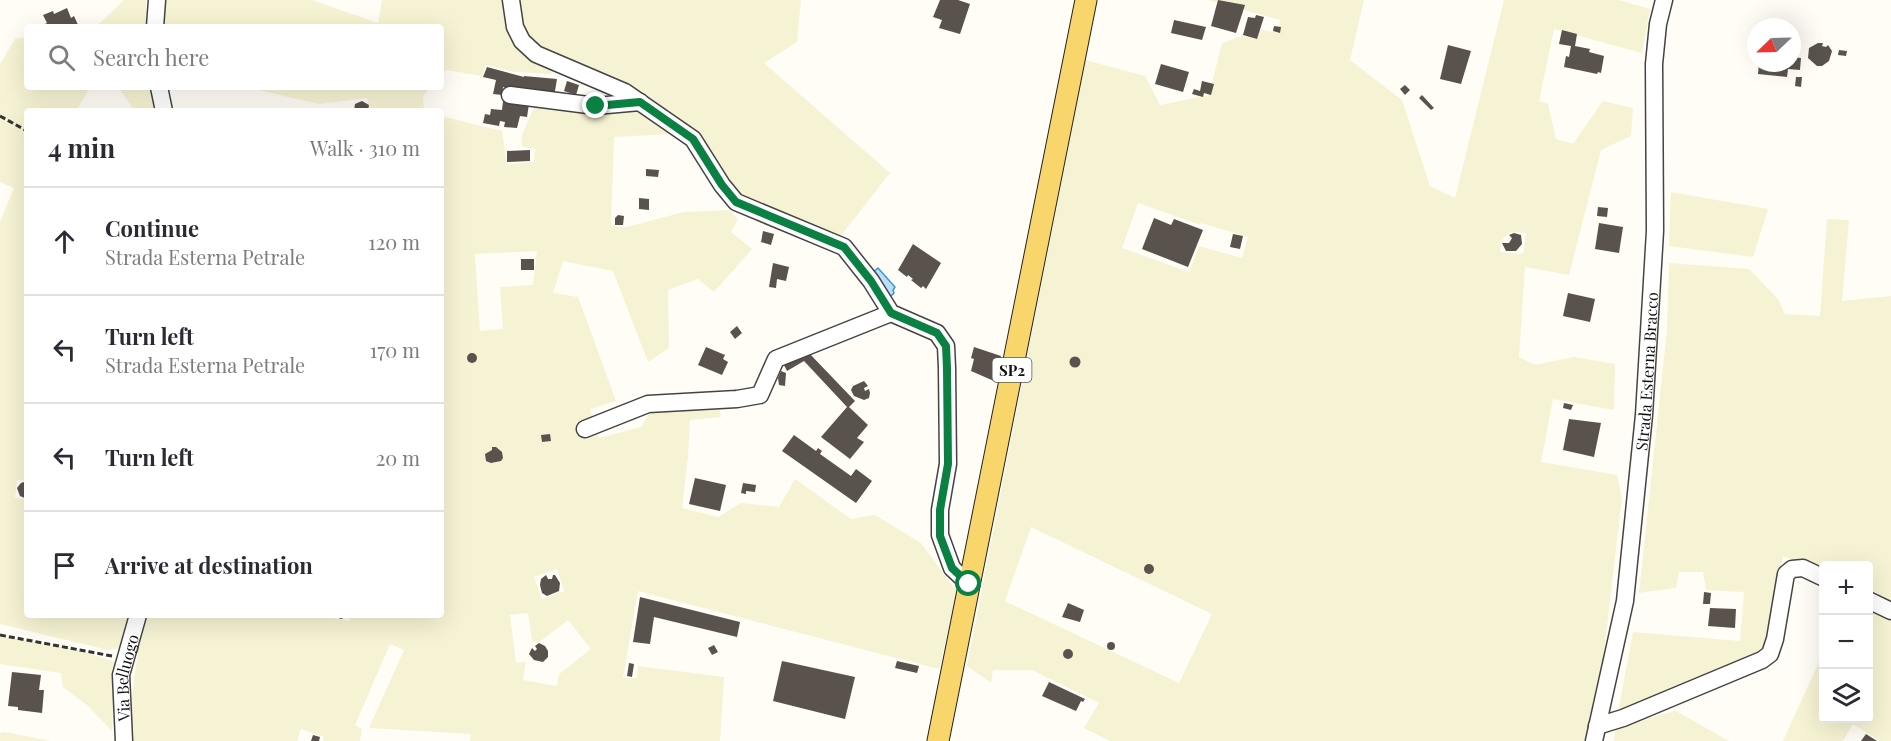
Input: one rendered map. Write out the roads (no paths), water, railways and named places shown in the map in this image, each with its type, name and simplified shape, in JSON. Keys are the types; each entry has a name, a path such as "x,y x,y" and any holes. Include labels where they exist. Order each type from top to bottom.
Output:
{"main road":[{"name":"SP2","path":"938,741 1086,0"}],"street":[{"path":"154,24 157,0"},
{"path":"511,0 515,27 522,41 536,54 625,92 640,102 693,139 722,185 736,202 844,247 871,281 891,313 937,333 946,346 948,464 940,510 940,536 952,568 969,584"},
{"name":"Strada Esterna Bracco","path":"1595,733 1625,600 1644,415 1655,231 1654,64 1661,1"},
{"path":"160,90 163,108"},
{"path":"510,95 596,106 640,102"},
{"path":"585,429 648,404 736,399 760,395 776,359 891,313"},
{"path":"1595,733 1623,718 1762,660 1770,654 1775,639 1786,574 1792,569 1803,568 1819,576"},
{"path":"1873,602 1891,611"},
{"name":"Via Belluogo","path":"124,741 121,675 137,618"}],"water":[{"path":"878,268 895,287 890,297 871,274"}]}
